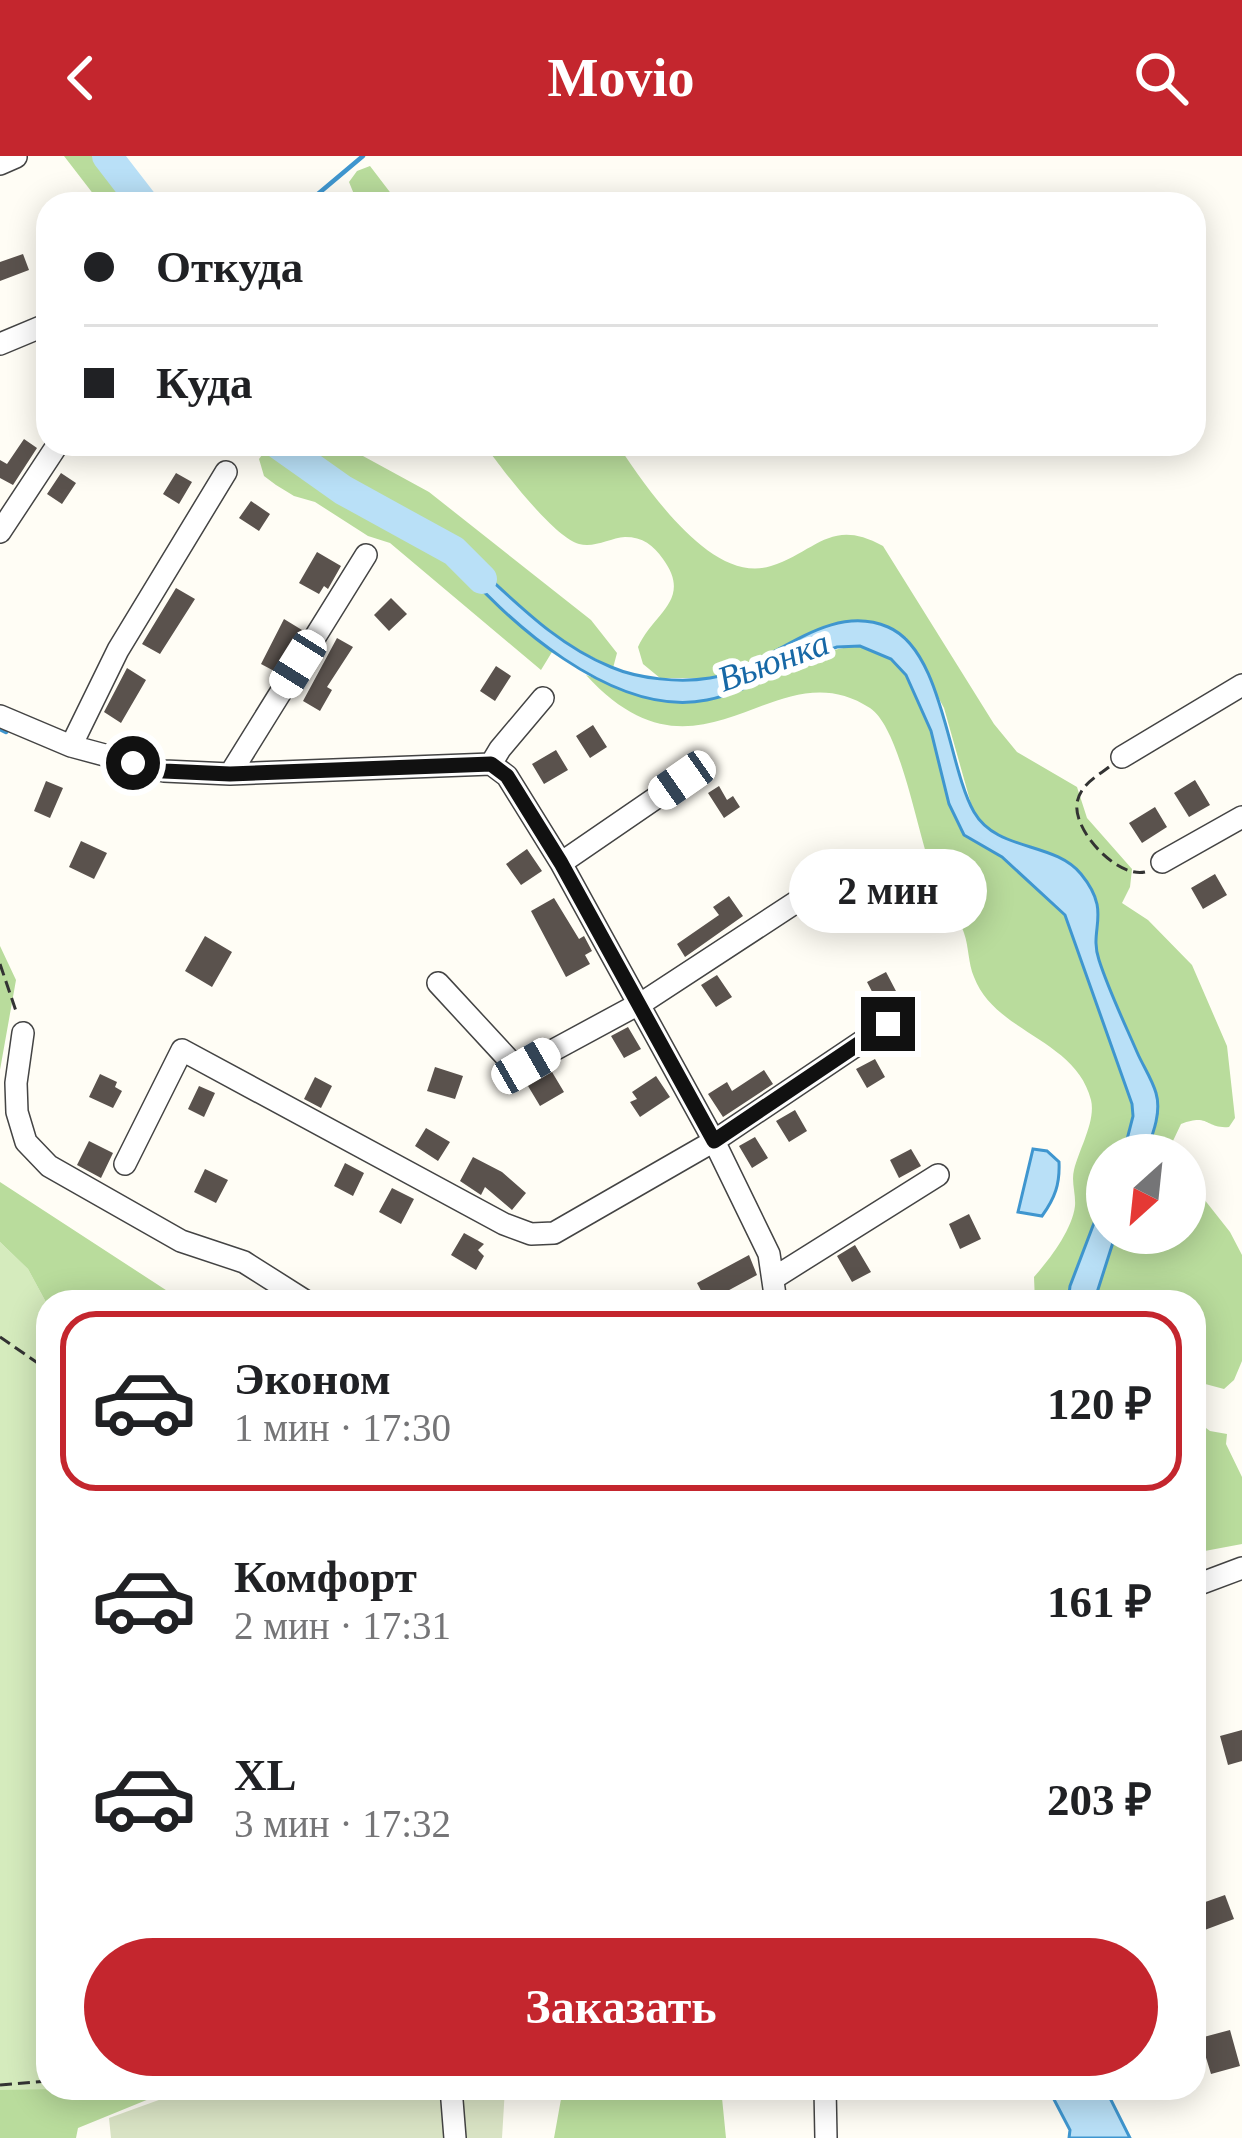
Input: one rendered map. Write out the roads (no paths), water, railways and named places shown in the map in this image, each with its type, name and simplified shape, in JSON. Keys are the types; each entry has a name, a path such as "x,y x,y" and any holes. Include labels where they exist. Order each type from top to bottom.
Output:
{"street":[{"path":"0,164 16,157"},
{"path":"0,344 36,329"},
{"path":"0,532 50,456"},
{"path":"71,746 118,650 226,472"},
{"path":"230,774 366,555"},
{"path":"1122,757 1242,685"},
{"path":"491,764 543,698"},
{"path":"0,716 71,746 164,771 230,774 491,764 507,776 561,863 714,1141 769,1254 775,1290"},
{"path":"561,863 682,780"},
{"path":"1162,862 1242,818"},
{"path":"438,983 519,1066 648,999 816,889"},
{"path":"125,1164 182,1050 484,1214 531,1234 554,1233 714,1141 888,1024"},
{"path":"23,1033 17,1112 26,1142 49,1166 181,1241 244,1262 288,1290"},
{"path":"774,1278 938,1175"},
{"path":"1206,1582 1242,1568"},
{"path":"452,2100 455,2138"},
{"path":"825,2100 826,2138"}],"water":[{"path":"460,552 531,616 589,657 647,677 698,679 732,672 842,622 888,627 906,640 933,684 974,812 997,834 1070,864 1091,888 1098,910 1099,960 1158,1101 1152,1134 1128,1134 1132,1104 1065,915 1002,857 964,835 949,804 931,731 906,675 891,659 860,646 837,647 707,700 671,702 635,694 564,659 500,607 450,554"},
{"path":"1033,1149 1047,1151 1059,1162 1056,1190 1042,1216 1018,1212"},
{"path":"1086,1244 1086,1254 1109,1254 1098,1290 1070,1290"},
{"path":"1054,2100 1111,2100 1130,2138 1069,2138 1070,2130"}],"waterway":[{"name":"Вьюнка","path":"107,156 135,192"},
{"path":"320,192 363,156"},
{"name":"Вьюнка","path":"295,456 343,490 454,551 482,579"},
{"path":"0,729 6,732"}]}
